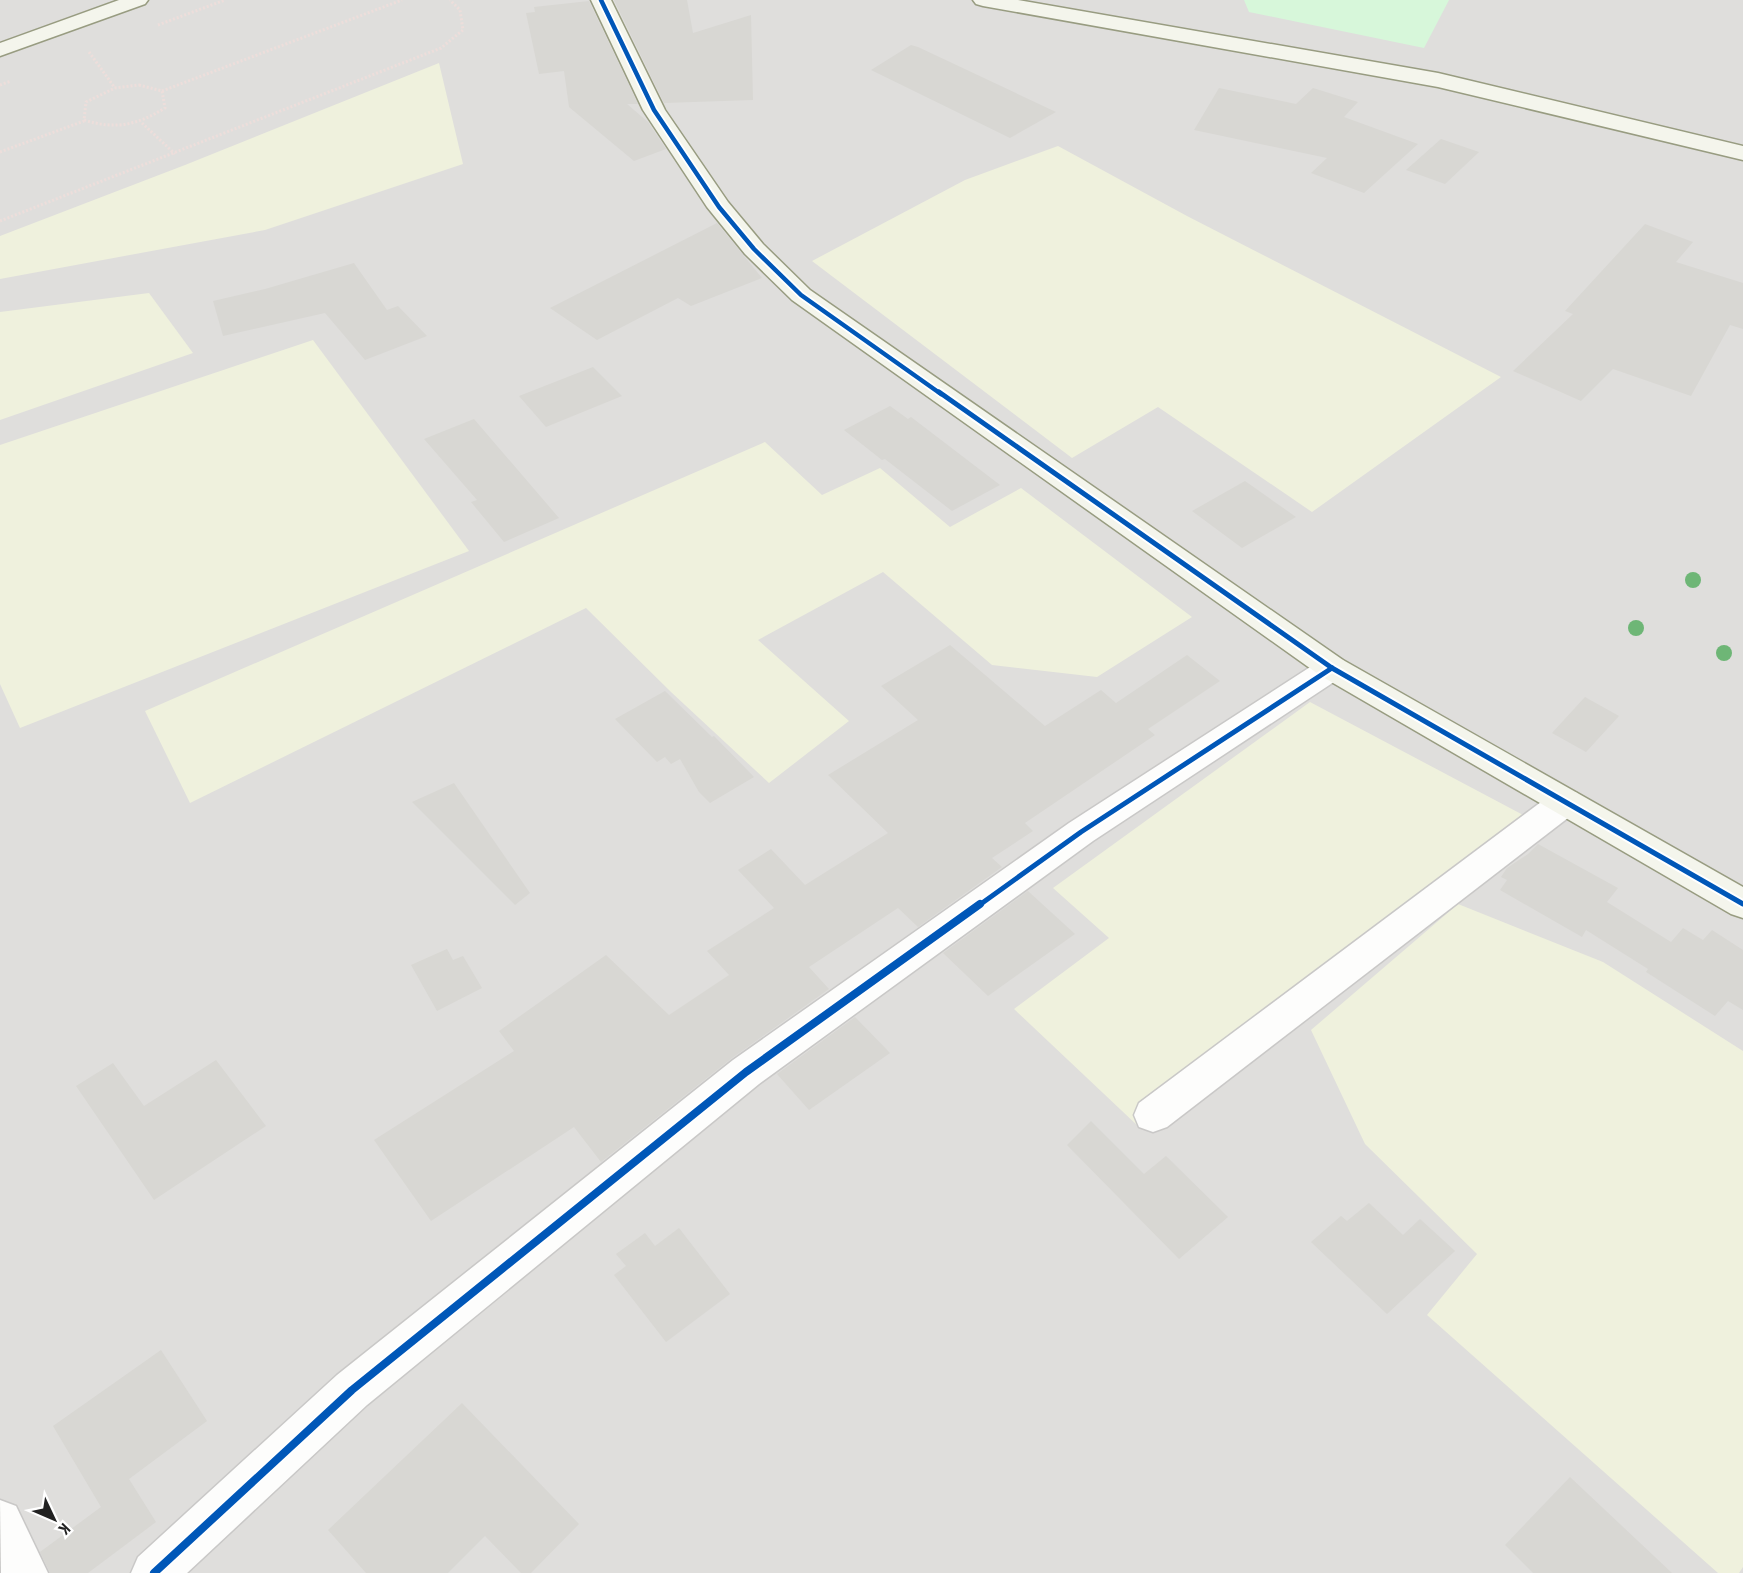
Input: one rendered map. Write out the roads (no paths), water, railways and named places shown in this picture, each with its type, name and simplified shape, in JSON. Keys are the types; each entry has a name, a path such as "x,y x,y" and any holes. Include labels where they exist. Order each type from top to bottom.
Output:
{"street":[{"path":"0,50 138,0"},
{"path":"601,0 654,110 719,207 754,249 801,295 1332,668 1743,903"},
{"path":"983,0 1437,80 1743,153"},
{"path":"154,1573 352,1390 746,1072 1082,832 1332,668"},
{"path":"1153,1115 1565,801"},
{"path":"0,1522 25,1573"}]}
